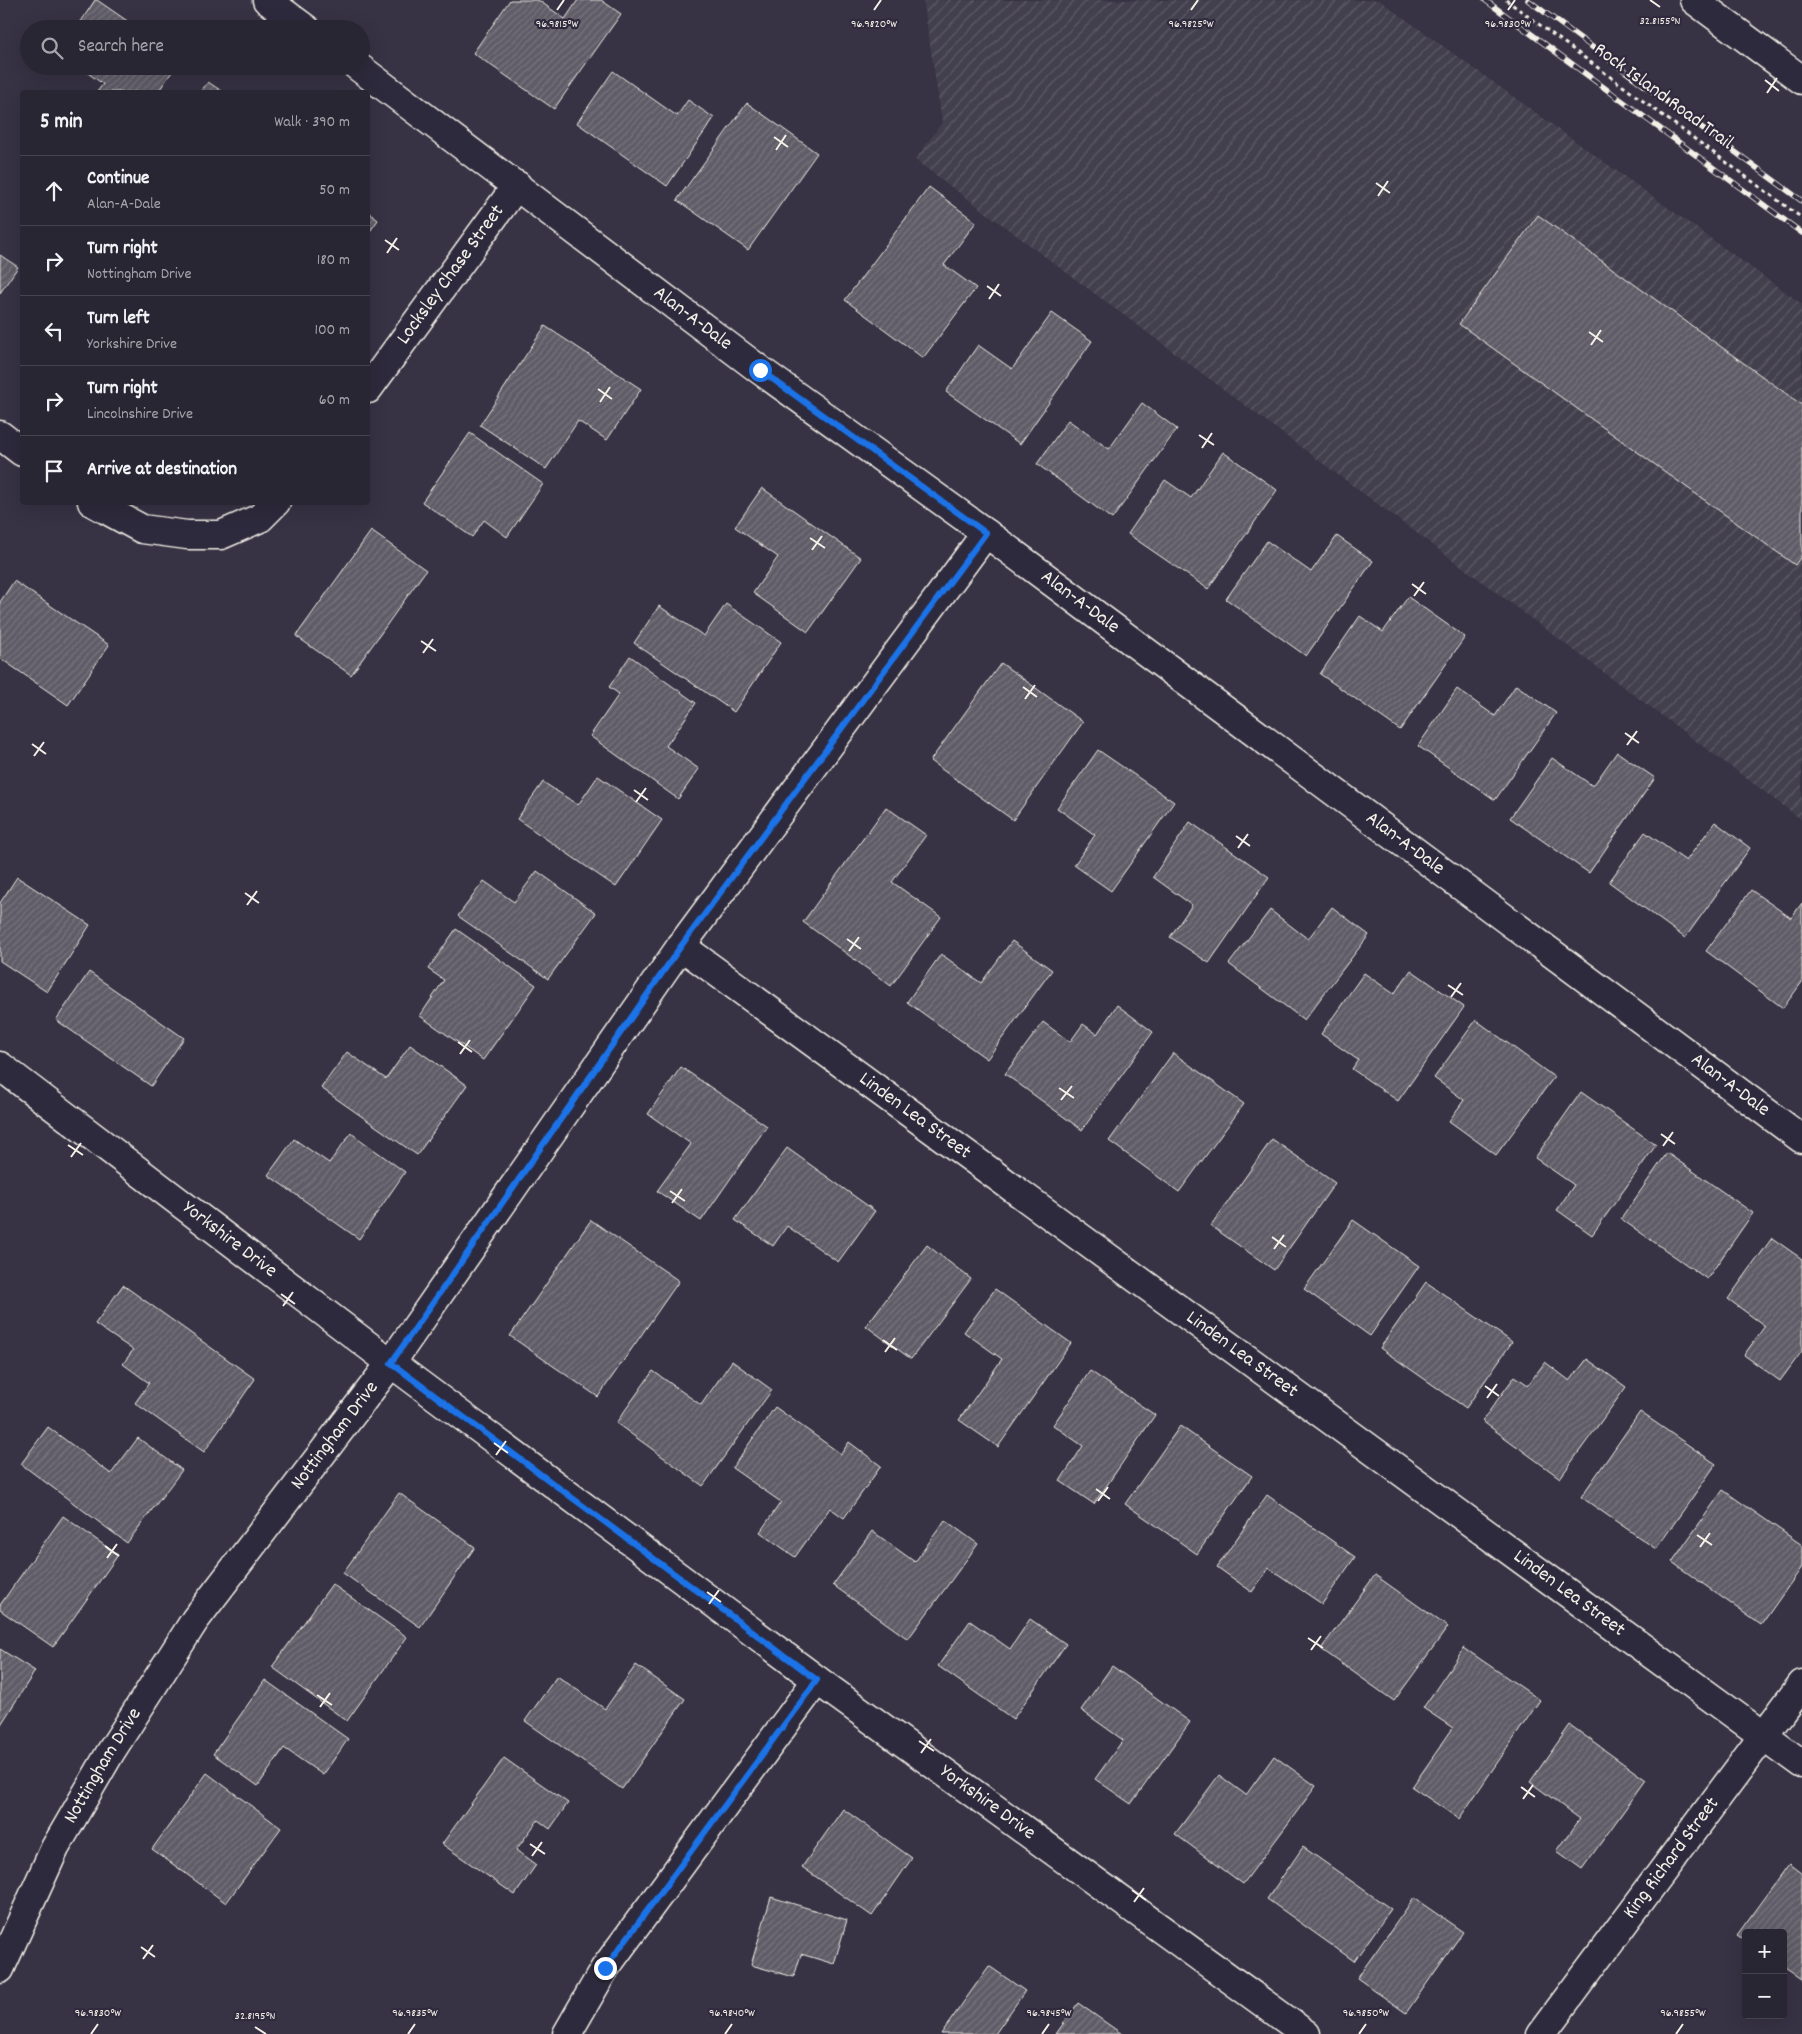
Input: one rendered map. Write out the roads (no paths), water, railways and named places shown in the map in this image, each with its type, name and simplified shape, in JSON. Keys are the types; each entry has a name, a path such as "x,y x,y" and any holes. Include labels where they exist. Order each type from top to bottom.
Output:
{"street":[{"path":"267,0 294,20"},
{"path":"1694,0 1802,80"},
{"name":"Alan-A-Dale","path":"369,75 760,370 986,533 1802,1139"},
{"name":"Locksley Chase Street","path":"370,386 517,185"},
{"path":"0,435 20,450"},
{"path":"98,505 142,529 187,535 221,535 260,518 273,505"},
{"name":"Nottingham Drive","path":"0,1968 55,1848 110,1753 195,1620 391,1363 681,946 986,533"},
{"name":"Linden Lea Street","path":"681,946 1802,1764"},
{"name":"Yorkshire Drive","path":"0,1066 391,1363 817,1680 1306,2034"},
{"path":"567,2034 605,1968 817,1680"},
{"name":"King Richard Street","path":"1541,2034 1802,1684"}],"railway":[{"path":"1485,0 1802,233"},
{"path":"1528,0 1802,201"}]}
